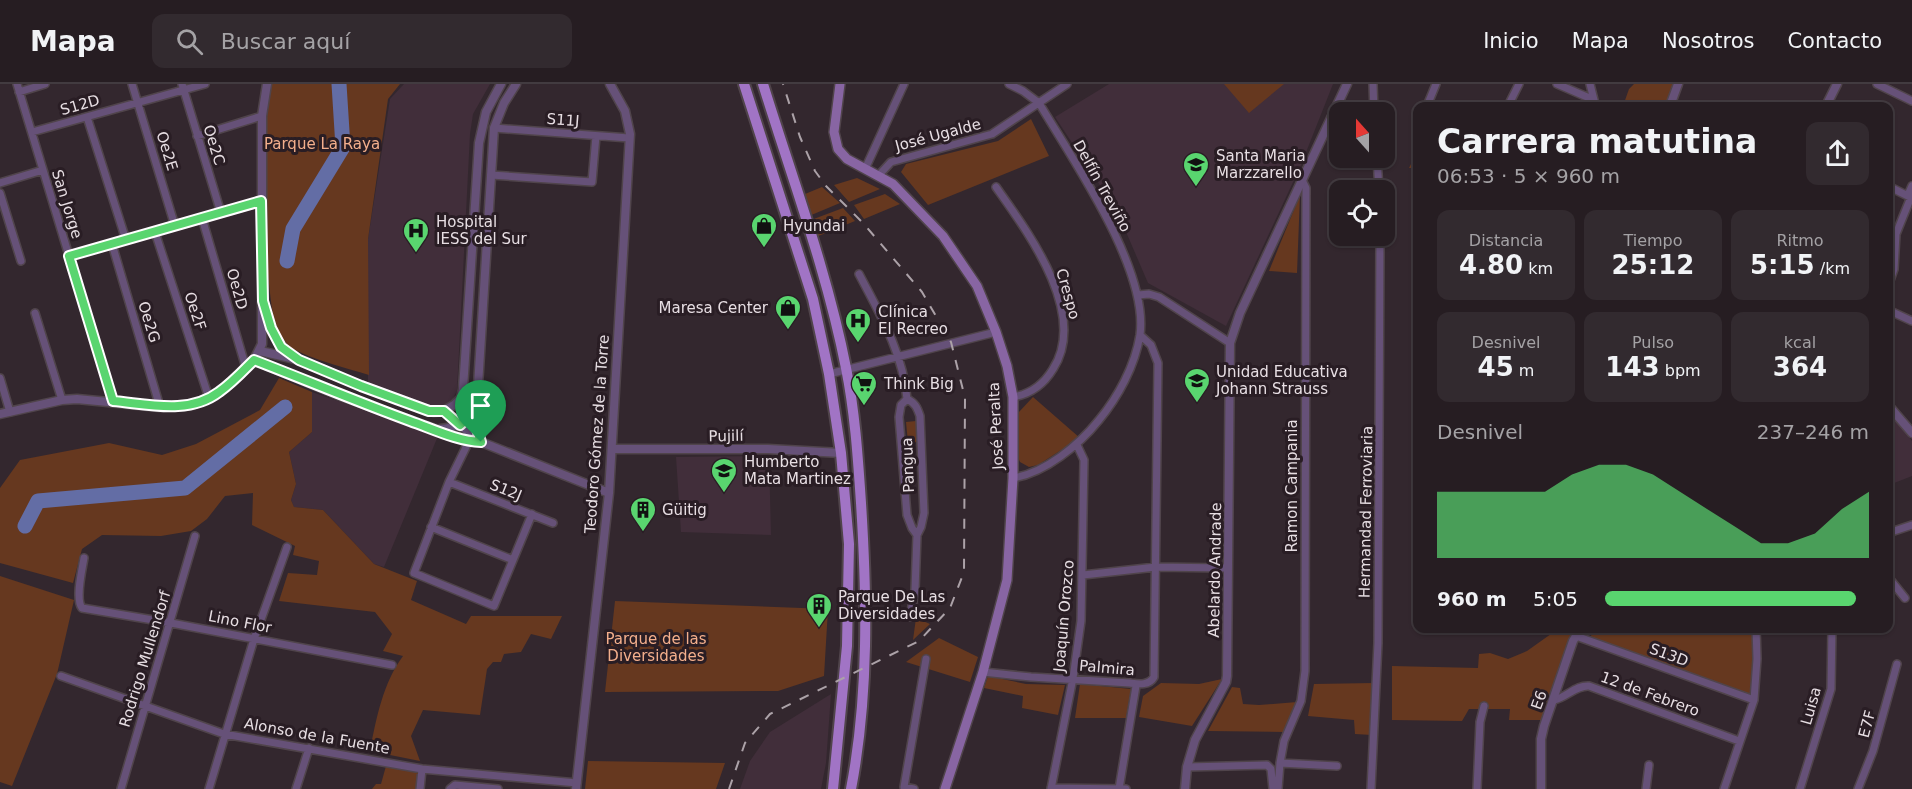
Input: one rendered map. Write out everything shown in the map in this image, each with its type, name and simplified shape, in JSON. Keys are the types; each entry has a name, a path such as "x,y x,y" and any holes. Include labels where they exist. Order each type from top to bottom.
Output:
{"main road":[{"path":"744,84 810,289 829,374 841,453 849,544 848,646 833,789"},
{"path":"763,84 814,242 847,370 859,468 866,608 861,700 850,789"},
{"name":"José Peralta","path":"840,84 835,141 842,155 866,167 900,190 943,236 977,285 1007,366 1013,397 1014,478 1007,580 983,672 945,789"}],"street":[{"path":"18,88 45,84"},
{"name":"Oe2E","path":"132,84 175,226"},
{"name":"S12D","path":"32,132 183,87 205,84"},
{"path":"0,414 62,400 113,401 160,406 192,405 220,392 254,360 262,344 262,116 267,84"},
{"path":"260,351 299,360 429,411 444,411 458,402 463,389 479,143 486,112 501,84"},
{"path":"481,442 477,429 477,402 494,128 504,103 516,84"},
{"name":"Teodoro Gómez de la Torre","path":"577,786 609,493 629,138 625,111 610,84"},
{"path":"866,167 904,84"},
{"name":"Delfín Treviño","path":"1008,84 1023,91 1039,103 1105,214 1138,295 1140,313 1140,335 1127,376 1117,396 1097,423 1077,445 1033,473 1014,478"},
{"name":"José Ugalde","path":"879,175 891,162 992,134 1067,84"},
{"path":"1138,295 1149,294 1159,297 1230,343 1240,313 1347,84"},
{"path":"1373,84 1374,102"},
{"path":"1429,102 1436,84"},
{"path":"1511,102 1519,84"},
{"path":"1557,84 1594,100 1590,84"},
{"path":"1671,102 1678,84"},
{"path":"1828,102 1837,84"},
{"path":"1877,84 1912,101"},
{"name":"Oe2C","path":"183,87 221,213"},
{"name":"San Jorge","path":"18,88 113,401"},
{"path":"197,136 262,116"},
{"path":"87,117 126,240"},
{"name":"S11J","path":"494,128 629,138"},
{"path":"491,175 592,182 596,136"},
{"path":"0,183 43,170"},
{"name":"Ramon Campania","path":"1278,789 1284,741 1301,701 1305,671 1306,188 1302,180"},
{"path":"1893,241 1912,186"},
{"name":"Crespo","path":"996,187 1041,256 1052,280 1064,330 1060,353 1050,375 1024,395 1013,397"},
{"path":"1893,188 1910,197"},
{"path":"0,193 21,261"},
{"path":"69,256 261,201"},
{"name":"Oe2D","path":"202,218 246,368"},
{"name":"Oe2F","path":"155,232 209,398"},
{"name":"Oe2G","path":"112,244 160,406"},
{"name":"Hermandad Ferroviaria","path":"1371,789 1378,632 1380,246"},
{"name":"Pangua","path":"859,274 888,329 905,381 907,399 917,407 920,416 924,513 921,527 916,535"},
{"path":"263,301 274,337 281,347 299,360"},
{"path":"1893,312 1912,321"},
{"path":"35,313 62,400"},
{"path":"829,374 996,332"},
{"path":"1140,335 1151,345 1158,363 1156,567"},
{"name":"Abelardo Andrade","path":"1185,789 1187,767 1195,740 1227,676 1230,343"},
{"path":"254,360 431,428 470,441 481,442 609,493"},
{"path":"0,378 10,412"},
{"name":"Pangua","path":"907,399 901,405 898,417 908,515 916,535 915,590 910,617"},
{"path":"431,428 443,429 460,425 471,415 477,402"},
{"path":"444,411 481,442"},
{"path":"1893,411 1912,433"},
{"path":"470,441 449,482 414,573 494,606 532,514"},
{"name":"Joaquín Orozco","path":"1051,788 1073,678 1081,621 1084,460 1077,445"},
{"name":"Pujilí","path":"612,449 768,449 841,453"},
{"name":"S12J","path":"449,482 553,523"},
{"path":"1893,532 1912,525"},
{"path":"431,527 513,560"},
{"name":"Rodrigo Mullendorf","path":"121,789 195,536"},
{"path":"209,789 254,639 287,547"},
{"name":"Lino Flor","path":"84,558 79,596 79,604 82,608 171,622 393,665"},
{"path":"1083,575 1156,567 1224,568"},
{"name":"Palmira","path":"983,672 1130,683 1136,686 1150,682 1154,677 1156,567"},
{"path":"1893,583 1905,597"},
{"path":"1576,636 1580,633"},
{"path":"1724,789 1754,700 1756,633"},
{"name":"Luisa","path":"1800,789 1831,689 1832,633"},
{"name":"S13D","path":"1576,636 1754,700"},
{"name":"E6","path":"1541,789 1542,733 1576,636"},
{"path":"914,789 904,787 926,659"},
{"name":"E7F","path":"1858,789 1873,751 1897,664"},
{"name":"Alonso de la Fuente","path":"61,676 224,734 422,769 577,786"},
{"path":"1119,789 1136,686"},
{"name":"12 de Febrero","path":"1554,700 1560,699 1580,686 1589,686 1739,741"},
{"path":"1477,789 1480,722 1484,706"},
{"path":"296,789 309,748"},
{"path":"1280,763 1337,766"},
{"path":"1187,767 1267,765 1272,769 1273,789"},
{"path":"1646,789 1648,765"},
{"path":"420,789 422,769"},
{"path":"450,789 455,785 498,789"},
{"path":"1051,788 1126,789"}],"shaded area":[{"name":"Hospital IESS del Sur","path":"404,84 490,84 473,114 470,134 457,391 453,399 445,405 436,407 425,406 368,384 368,239 390,99"},
{"name":"Santa Maria Marzzarello","path":"1109,84 1333,84 1301,165 1226,326 1148,283 1117,211 1055,117"},
{"path":"312,392 438,436 384,567 374,564 323,510 294,507 291,500 296,484 289,452 312,432"},
{"path":"1893,416 1912,441 1912,476 1893,483"},
{"name":"Humberto Mata Martinez","path":"769,456 771,535 681,532 676,457"},
{"path":"831,694 826,763 821,789 740,789 750,761 770,732"}],"green space":[{"name":"Parque La Raya","path":"271,84 400,84 388,99 368,239 369,375 295,350 280,339 275,325 267,268 262,160 264,115"},
{"path":"1224,84 1284,84 1249,113"},
{"path":"1634,84 1674,84 1668,102 1624,102 1629,89"},
{"path":"1031,119 1049,156 928,205 901,172 906,164 998,141"},
{"path":"857,178 880,189 849,202 834,185"},
{"path":"822,187 840,203 809,216 805,194"},
{"path":"885,194 900,204 864,219 854,205"},
{"path":"1300,195 1297,273 1269,271"},
{"path":"843,208 855,221 816,237 811,220"},
{"path":"279,378 312,392 312,432 289,452 296,484 291,500 294,507 323,510 374,564 417,581 411,600 466,624 471,616 562,616 551,639 531,634 521,652 504,654 501,662 493,662 487,669 480,715 423,710 411,736 420,761 370,751 385,689 403,656 383,651 392,634 375,612 279,601 288,573 317,575 319,561 293,555 295,546 252,525 253,493 225,496 207,519 191,531 161,536 102,535 82,549 73,583 0,563 0,488 20,460 109,443 162,455 196,444 260,410"},
{"path":"1033,397 1080,438 1038,465 1029,467 1020,462 1017,455 1018,413"},
{"path":"916,421 918,442 908,443 906,422"},
{"path":"0,576 74,600 57,674 12,786 0,782"},
{"name":"Parque de las Diversidades","path":"615,601 828,609 824,676 778,691 605,692"},
{"path":"916,618 930,624 913,640"},
{"path":"1552,633 1574,633 1542,720 1509,720 1510,709 1469,709 1462,721 1392,720 1392,666 1478,668 1479,654 1490,653 1508,659 1527,651"},
{"path":"1594,633 1752,633 1754,682 1749,695 1588,638"},
{"path":"939,638 978,657 970,682 906,662"},
{"path":"988,676 1026,684 1065,685 1058,715 1022,708 1023,696 984,688"},
{"path":"1222,679 1192,726 1139,717 1143,696 1161,683 1199,684"},
{"path":"1374,683 1372,735 1355,734 1354,720 1308,716 1314,684"},
{"path":"1080,684 1131,689 1126,718 1075,718"},
{"path":"1232,687 1240,688 1243,704 1297,702 1284,732 1208,731"},
{"path":"588,761 725,763 716,789 585,789"},
{"path":"386,766 422,772 417,789 372,789 376,784 381,784"}],"waterway":[{"path":"287,261 293,229 343,147 339,84"},
{"path":"25,526 38,501 185,488 285,407"}],"railway":[{"path":"729,789 745,743 770,714 919,641 950,608 964,572 965,398 951,342 922,292 815,171 800,137 783,84"}],"place":[{"name":"Santa Maria Marzzarello","path":"1196,188"},
{"name":"Hyundai","path":"764,249"},
{"name":"Hospital IESS del Sur","path":"416,254"},
{"name":"Maresa Center","path":"788,331"},
{"name":"Clínica El Recreo","path":"858,344"},
{"name":"Unidad Educativa Johann Strauss","path":"1197,404"},
{"name":"Think Big","path":"864,407"},
{"name":"Humberto Mata Martinez","path":"724,494"},
{"name":"Güitig","path":"643,533"},
{"name":"Parque De Las Diversidades","path":"819,629"}],"route":[{"path":"261,201 263,301 274,337 281,347 299,360 361,386 429,411 444,411 460,425 474,411 477,402 477,429 481,442 470,441 431,428 254,360 220,392 192,405 160,406 113,401 69,256 261,201"}]}
